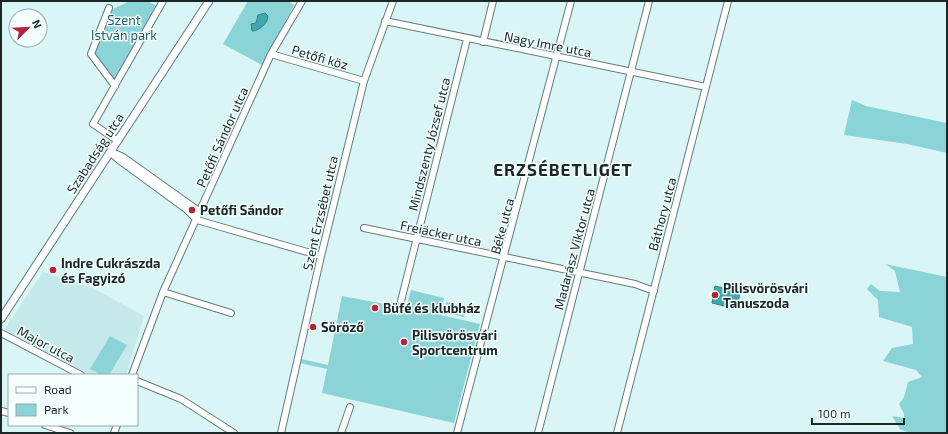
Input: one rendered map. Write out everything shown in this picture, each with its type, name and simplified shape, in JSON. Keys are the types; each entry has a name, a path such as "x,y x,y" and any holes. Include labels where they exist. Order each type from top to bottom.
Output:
{"street":[{"name":"Szabadság utca","path":"1,319 209,1"},
{"name":"Petőfi Sándor utca","path":"132,374 163,292 197,220 271,54 302,1"},
{"name":"Szent Erzsébet utca","path":"281,433 321,256 364,81 384,21 393,1"},
{"path":"483,42 493,1"},
{"name":"Béke utca","path":"457,433 505,258 558,57 571,1"},
{"name":"Madarász Viktor utca","path":"538,433 632,72 649,1"},
{"name":"Báthory utca","path":"617,433 728,1"},
{"path":"118,141 93,124 162,3"},
{"path":"109,8 91,54 115,86"},
{"name":"Nagy Imre utca","path":"384,21 706,88"},
{"name":"Mindszenty József utca","path":"401,301 468,39"},
{"name":"Petőfi köz","path":"271,54 364,81"},
{"path":"110,152 122,157 196,209 197,220 321,256"},
{"name":"Freiäcker utca","path":"364,228 635,284 654,291"},
{"path":"163,292 231,313"},
{"name":"Major utca","path":"1,333 79,374"},
{"path":"138,381 181,399 234,433"},
{"path":"341,433 350,407"},
{"path":"48,426 70,433"}],"shaded area":[{"path":"265,13 268,16 268,19 265,24 252,31 251,24 256,23 258,15"},
{"path":"43,272 93,288 144,316 126,374 88,374 4,330"},
{"path":"715,286 740,292 737,309 712,303"}],"green space":[{"name":"Szent István park","path":"130,1 147,1 157,6 116,81 95,57 94,52 111,10"},
{"path":"248,1 288,1 294,5 262,65 223,44"},
{"path":"852,100 866,106 947,123 947,153 907,144 844,135"},
{"path":"885,264 947,277 947,433 909,433 900,429 892,416 904,418 904,414 899,404 904,397 908,382 922,377 916,370 883,361 892,348 913,344 912,327 879,317 878,300 867,289 871,284 880,291 900,292 895,271"},
{"name":"Pilisvörösvári Sportcentrum","path":"411,290 444,298 441,315 480,324 454,423 322,393 327,369 300,363 301,359 328,365 342,296 406,308"},
{"path":"446,302 467,306 464,317 443,312"},
{"path":"110,336 127,345 110,374 99,374 90,369"}],"place":[{"name":"Petőfi Sándor","path":"192,210"},
{"name":"Indre Cukrászda és Fagyizó","path":"53,270"},
{"name":"Pilisvörösvári Tanuszoda","path":"715,295"},
{"name":"Büfé és klubház","path":"375,308"},
{"name":"Söröző","path":"313,327"},
{"name":"Pilisvörösvári Sportcentrum","path":"404,342"}],"district":[{"name":"ERZSÉBETLIGET","path":"563,169"}]}
